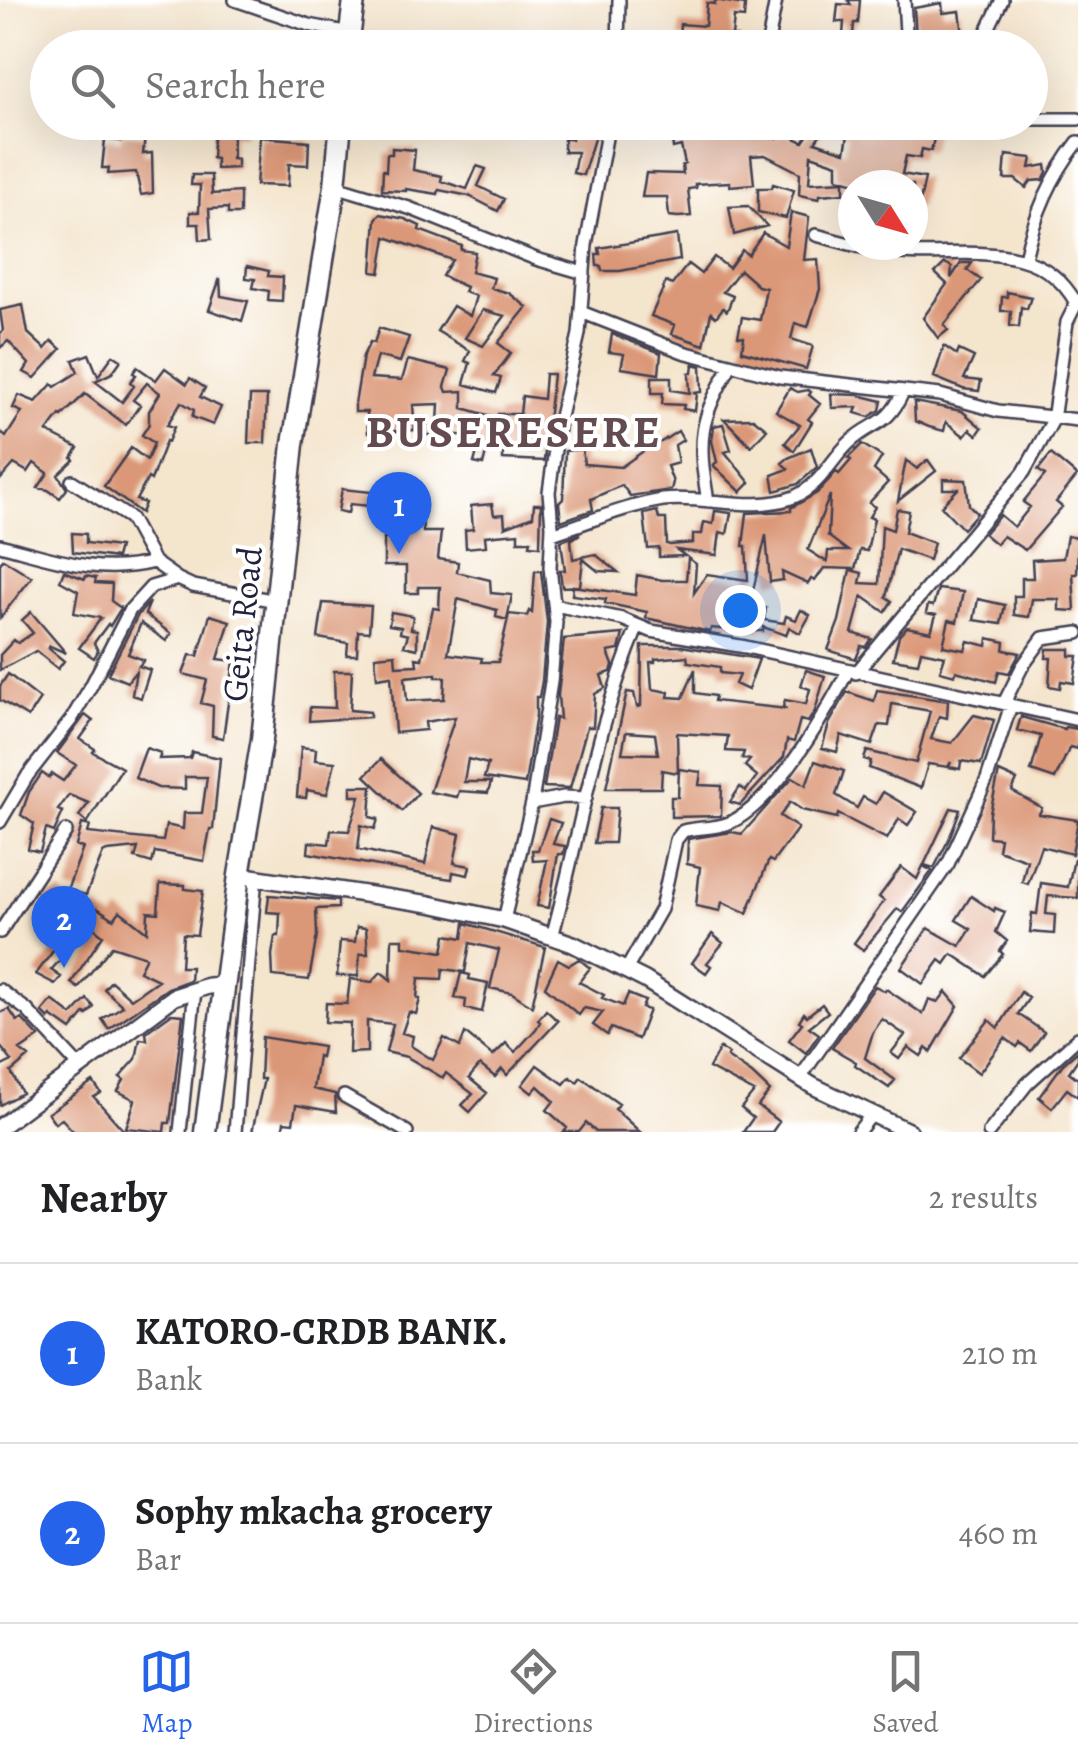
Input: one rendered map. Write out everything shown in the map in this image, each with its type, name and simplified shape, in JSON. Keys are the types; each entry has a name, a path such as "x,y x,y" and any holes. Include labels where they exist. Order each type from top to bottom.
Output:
{"highway":[{"path":"350,30 354,0"},
{"name":"Geita Road","path":"205,1132 226,985 248,876 294,444 339,140"}],"street":[{"path":"234,0 324,30"},
{"path":"619,0 619,30"},
{"path":"770,30 776,0"},
{"path":"904,0 906,30"},
{"path":"988,30 1002,0"},
{"path":"1048,119 1078,120"},
{"path":"504,920 532,803 556,637 549,492 581,312 586,245 606,140"},
{"path":"1026,259 1032,224 1051,180 1078,142"},
{"path":"335,186 410,208 536,259 584,273"},
{"path":"626,970 661,910 676,840 682,831 730,823 767,795 852,672 1024,472 1053,420 1068,322 1077,302 1045,267 1026,259 986,254 898,254 816,235"},
{"path":"581,312 683,352 780,377 940,395 998,411 1078,420"},
{"path":"708,501 700,435 706,408 730,365"},
{"path":"552,534 665,500 774,502 795,497 812,486 849,443 887,419 903,392"},
{"path":"72,481 130,518 154,562 178,579 193,586 277,601"},
{"path":"0,545 94,568 114,570 154,562"},
{"path":"0,822 91,686 130,610 151,587 178,579"},
{"path":"555,605 588,610 668,635 746,646 1078,720"},
{"path":"552,937 577,845 604,715 638,626"},
{"path":"800,1078 948,864 987,778 1007,704 1022,667 1043,638 1078,633"},
{"path":"532,803 564,797 586,798"},
{"path":"0,932 66,831"},
{"path":"235,1132 248,876 430,904 504,920 552,937 626,970 800,1078 910,1132"},
{"path":"0,1127 156,1008 194,990 226,985"},
{"path":"0,990 27,1010 80,1068"},
{"path":"180,1132 194,990"},
{"path":"989,1132 1028,1084 1078,1038"},
{"path":"344,1096 407,1132"},
{"path":"858,1132 872,1114"}],"building":[{"path":"715,0 745,5 744,18 734,17 733,30 680,30 680,24 705,26 707,3 715,4"},
{"path":"848,0 860,0 858,23 854,23 853,30 843,30 844,22 836,22 838,4 851,5"},
{"path":"942,3 943,13 960,11 962,30 916,30 914,8"},
{"path":"105,140 145,140 143,154 152,153 153,193 141,195 136,172 108,174 109,168 102,168"},
{"path":"213,140 233,140 232,159 237,159 237,168 216,169 216,159 212,158"},
{"path":"260,140 309,141 308,165 289,164 288,186 256,185"},
{"path":"564,140 594,140 583,175 573,173 577,152 564,152"},
{"path":"672,140 816,140 845,152 847,140 934,140 931,151 922,149 920,158 906,156 903,170 838,170 838,178 837,164 811,155 809,183 838,181 838,194 820,195 819,199 799,195 800,173 765,155 751,156 754,184 695,184 696,188 688,189 691,216 678,217 669,216 667,197 642,197 646,173 683,174 681,146 673,148"},
{"path":"392,148 415,150 413,170 442,176 441,181 467,189 477,166 486,169 478,186 504,199 498,211 469,196 439,190 438,194 382,190 383,170 386,171 387,154 392,154"},
{"path":"1006,155 1032,158 1030,168 1046,165 1043,180 1031,181 1026,188 1015,179 1004,179"},
{"path":"192,175 211,175 212,194 240,192 240,214 228,214 228,208 209,209 211,239 200,240 199,224 190,224 190,212 199,212 200,185 191,185"},
{"path":"773,184 794,190 786,218 758,212 758,188 772,188"},
{"path":"748,206 767,226 734,235 729,207"},
{"path":"791,212 809,217 804,260 818,259 820,289 808,327 795,323 791,339 813,346 806,369 742,351 744,337 738,336 742,317 760,320 766,288 740,270 723,292 733,296 727,311 723,308 716,317 711,313 704,345 672,334 675,325 651,316 666,282 672,285 688,264 701,274 714,257 729,268 742,250 748,255 763,233 786,246"},
{"path":"380,214 405,219 420,226 419,230 462,246 461,250 475,252 471,272 494,278 491,288 509,293 527,307 498,343 511,353 494,376 501,378 496,393 464,384 470,363 465,361 470,351 437,331 453,306 470,316 476,296 442,276 452,260 386,237 380,273 372,272 376,219","holes":["483,310 505,316 483,346 465,338"]},
{"path":"677,235 680,260 620,271 602,271 597,266 599,248"},
{"path":"945,263 952,267 951,278 961,263 972,263 967,270 981,280 944,325 948,330 938,338 923,318 947,284 935,273"},
{"path":"247,266 269,271 268,276 283,277 282,301 268,300 269,291 253,288 255,279 246,278"},
{"path":"220,278 221,296 248,301 242,321 209,310"},
{"path":"1007,292 1031,297 1027,309 1021,307 1019,327 1010,326 1011,311 1001,311 1002,297 1007,297"},
{"path":"23,305 28,333 45,349 52,341 61,349 35,378 24,372 29,364 8,341 0,348 0,310"},
{"path":"379,328 409,337 400,362 377,356 371,378 402,380 408,360 450,370 445,387 447,392 463,391 463,408 498,418 498,414 520,414 522,396 543,399 545,374 553,374 544,461 503,459 503,451 487,449 483,465 474,463 478,448 471,448 473,435 418,435 418,424 438,424 439,404 413,405 415,430 368,433 367,412 355,412 355,404 363,356 370,342 374,343"},
{"path":"612,334 661,353 659,374 621,368 624,354 609,352"},
{"path":"944,346 957,355 959,350 974,357 964,379 981,381 979,391 934,377"},
{"path":"89,354 98,376 113,355 121,360 112,373 95,381 122,402 134,386 130,382 137,367 156,380 165,368 187,384 190,378 205,388 200,397 221,407 213,425 192,417 194,410 181,402 167,425 174,427 151,480 148,478 136,500 145,503 141,513 104,486 131,448 147,460 154,443 142,435 149,424 149,411 160,393 147,383 133,400 140,405 126,425 85,394 47,432 78,448 74,460 58,475 67,489 60,498 38,488 48,473 34,463 28,472 14,464 0,480 0,432 6,437 22,412 13,408 19,395 36,402 52,384 55,387 78,372 73,360"},
{"path":"693,364 701,366 702,392 693,393 697,394 695,411 683,409 684,405 662,404 663,393 652,393 652,377 671,377 671,390 690,393 689,373"},
{"path":"790,388 798,392 808,390 820,404 808,419 812,422 794,451 785,443 800,425 776,411"},
{"path":"831,394 882,401 880,410 869,417 855,413 857,407 832,408"},
{"path":"250,396 267,396 265,443 248,443"},
{"path":"914,402 962,411 982,428 977,435 970,429 964,436 946,422 944,431 929,427 915,421"},
{"path":"753,418 767,429 751,446 724,419"},
{"path":"723,424 731,450 725,452 750,483 741,492 713,465 717,462 712,441 714,426"},
{"path":"678,431 683,440 675,445 678,463 667,466 673,482 671,490 630,496 622,485 591,499 593,510 561,521 559,503 563,499 565,451 582,449 584,464 621,467 645,450 644,444 661,442"},
{"path":"862,444 882,457 874,470 888,482 869,503 875,507 869,517 874,519 867,551 860,550 855,569 824,568 808,584 782,572 783,580 770,582 766,535 751,599 766,608 764,620 784,623 786,616 796,620 801,610 810,615 800,633 789,627 786,635 763,627 763,631 756,631 721,624 721,629 711,628 710,632 646,618 647,612 605,603 606,599 572,595 573,586 635,595 637,575 686,580 688,558 696,564 694,593 707,574 748,580 743,546 747,513 791,511 817,493 836,472 839,474 851,460 848,458","holes":["830,495 828,536 848,551 828,551 827,562 808,550"]},
{"path":"811,448 817,467 798,484 775,491 772,475 788,469 782,463"},
{"path":"1051,454 1077,476 1056,502 1062,507 1025,550 1003,536 996,544 984,534 1000,515 1014,527 1030,507 1023,502 1045,475 1038,470"},
{"path":"906,460 917,469 928,460 936,471 898,501"},
{"path":"943,479 966,480 969,505 977,513 963,529 941,506 958,489 943,489"},
{"path":"342,489 392,494 390,508 350,504 348,513 338,511"},
{"path":"492,504 494,515 504,514 505,527 533,516 534,504 541,504 540,546 518,541 518,533 485,536 486,546 466,548 465,530 473,529 471,506"},
{"path":"897,509 909,511 905,532 934,543 929,560 898,549 886,597 892,601 885,612 862,596 852,633 872,639 866,647 861,646 856,659 828,650 850,570 862,573 860,583 879,584 882,526 893,530"},
{"path":"422,510 423,532 441,532 438,559 458,562 457,572 490,580 491,593 512,595 507,620 496,617 497,610 458,599 448,654 498,662 509,614 532,613 535,571 541,571 547,622 525,784 484,778 488,764 468,759 464,782 491,782 488,793 459,791 457,797 430,792 455,717 425,722 426,730 395,733 391,676 377,678 375,656 395,654 396,666 417,665 416,658 422,659 433,608 439,609 440,587 418,587 418,593 406,593 406,566 384,566 384,538 404,538 404,511","holes":["405,677 445,677 444,699 407,701"]},
{"path":"657,511 659,519 666,519 670,545 693,543 693,534 702,534 704,522 713,524 715,511 731,513 727,534 720,532 717,555 677,550 685,556 659,557 659,548 648,549 644,514"},
{"path":"72,533 86,534 86,543 119,547 116,558 73,552"},
{"path":"580,534 571,540 573,559 595,554 618,572 598,571 583,559 580,586 562,587 560,570 565,570 561,541"},
{"path":"1067,536 1078,538 1077,574 1073,574 1075,611 1059,610 1056,599 1032,599 1029,617 1014,615 1014,596 1022,596 1022,578 1033,578 1032,560 1063,558"},
{"path":"3,559 32,577 0,618 0,564"},
{"path":"64,571 85,579 96,578 95,583 112,584 111,601 121,608 94,643 98,651 94,658 79,648 101,618 74,613 78,591 60,581"},
{"path":"938,589 963,592 957,622 949,620 943,646 965,650 968,641 987,646 988,638 1005,642 1004,650 1020,653 1009,673 999,671 996,682 956,671 955,675 940,671 945,656 921,651 918,663 893,659 899,636 907,627 931,632 936,615 926,613 928,605 933,606"},
{"path":"978,599 1005,605 1001,624 974,620"},
{"path":"150,602 145,614 171,634 166,641 141,623 128,654 144,660 139,666 150,670 141,698 132,695 136,671 127,682 108,674 138,615"},
{"path":"323,603 371,606 369,632 358,631 357,655 347,655 348,643 318,638"},
{"path":"31,612 66,653 48,648 64,661 58,669 36,651 0,670 0,655 14,640 18,643 33,633 22,620"},
{"path":"391,612 413,616 411,629 417,630 417,649 404,646 408,635 400,633 401,627 389,625"},
{"path":"210,615 230,621 218,659 234,661 223,738 212,736 213,706 201,703 207,680 183,674 190,655 198,656"},
{"path":"623,634 619,650 608,652 613,665 611,672 601,675 605,688 595,694 593,727 587,727 570,788 544,787 555,718 560,719 558,695 564,639"},
{"path":"642,646 681,646 759,659 748,690 735,684 739,675 720,673 720,667 688,662 687,656 655,659 650,662 652,689 669,692 668,697 683,698 695,669 695,693 715,696 714,701 787,709 783,707 785,700 806,704 810,689 801,686 806,670 825,676 808,722 800,720 794,742 787,740 784,757 740,805 730,802 740,787 746,791 757,776 745,766 750,760 742,758 744,752 726,751 728,736 677,733 678,773 662,770 661,788 606,788 627,692 634,693 637,707 641,706","holes":["626,732 655,734 658,754 622,753"]},
{"path":"1047,649 1070,649 1070,656 1078,656 1074,683 1061,681 1060,688 1049,686 1051,658 1046,658"},
{"path":"334,671 352,671 350,710 370,712 370,717 309,721 310,707 335,708"},
{"path":"8,674 40,699 28,717 0,700 0,686"},
{"path":"877,690 948,701 947,718 939,716 931,739 952,743 974,715 994,720 981,764 961,761 960,769 949,767 951,762 948,767 928,764 921,788 869,768 871,761 864,759 867,751 916,763 930,711 892,704 889,726 879,725 872,745 841,735 837,752 822,748 829,724 847,692 874,701"},
{"path":"85,715 93,721 80,739 95,749 93,752 122,768 87,823 79,816 89,803 69,795 58,810 63,812 54,832 46,829 40,852 28,849 34,824 21,815 29,792 42,773 63,781 76,765 57,753"},
{"path":"1021,717 1078,729 1078,749 1070,747 1055,779 1031,771 1041,736 1017,730"},
{"path":"301,747 316,749 315,760 335,762 327,794 307,790 306,798 297,797"},
{"path":"146,748 161,753 159,759 190,758 192,752 220,758 213,829 204,861 155,852 152,863 135,858 138,848 107,851 86,895 67,890 83,848 76,846 82,824 90,826 88,833 163,841 166,825 183,829 184,813 202,813 207,777 185,777 185,789 158,788 135,778"},
{"path":"381,759 418,793 402,811 365,776"},
{"path":"815,761 844,771 836,795 857,808 863,797 876,804 883,792 917,812 908,825 899,819 887,839 838,814 837,818 802,810 790,802 780,816 798,828 773,862 769,860 747,913 722,902 720,911 696,906 700,867 687,864 688,839 742,834 793,777 806,785"},
{"path":"679,769 701,772 699,785 722,786 721,816 671,817 671,797 678,797"},
{"path":"999,772 1017,780 1012,791 1042,808 1039,814 1078,820 1072,854 1041,846 1028,884 1022,882 1027,860 998,850 1000,838 989,837"},
{"path":"351,786 372,786 370,817 378,819 375,829 361,825 358,849 425,864 433,827 460,834 454,863 470,866 468,875 453,872 452,879 308,853 309,842 329,844 331,830 349,831 360,796 351,796"},
{"path":"601,808 617,808 614,843 594,843"},
{"path":"951,808 960,810 949,839 934,868 924,865"},
{"path":"549,819 561,823 553,844 565,846 563,854 558,854 549,908 537,906 547,860 533,861 532,850 538,850"},
{"path":"1074,859 1078,859 1078,898 1048,896 1046,914 1055,915 1054,934 1030,932 1041,883 1068,887"},
{"path":"923,866 932,871 902,912 897,909 863,950 854,943 884,901 879,897 901,867 917,879"},
{"path":"160,884 185,885 185,889 203,891 197,935 183,934 181,967 191,967 190,980 168,988 109,1029 102,1019 123,1006 104,989 111,981 131,999 158,980 139,971 146,957 112,946 78,988 71,983 103,935 86,922 97,908 114,919 120,911 147,932 148,912 158,913"},
{"path":"61,891 68,905 62,908 79,921 72,947 51,970 61,977 55,984 36,974 62,939 50,930 55,923 44,899"},
{"path":"269,895 338,901 338,908 316,909 317,935 309,980 273,976 272,955 275,936 279,936 280,913 267,912"},
{"path":"971,896 994,911 995,908 1005,912 996,932 1007,941 1000,951 1003,954 985,976 952,954 945,964 940,960 923,984 901,968 928,928 960,946 971,929 956,920"},
{"path":"465,923 545,947 532,1006 512,993 490,988 499,950 470,943 465,972 443,969 442,979 419,978 416,1014 409,1012 402,1033 413,1036 411,1046 433,1060 444,1038 460,1047 465,1033 493,1056 506,1043 515,1052 536,1029 546,1010 558,1021 507,1075 502,1069 495,1077 480,1065 469,1078 487,1093 470,1112 462,1105 473,1094 446,1073 443,1078 407,1057 386,1052 393,1024 367,1021 367,1052 349,1053 350,1023 325,1022 326,1003 347,1004 350,979 372,982 381,972 391,980 392,939 403,939 403,946 443,952 446,935 463,938"},
{"path":"357,927 366,928 368,954 360,954 358,976 337,976 340,941 355,942"},
{"path":"712,934 723,943 707,963 711,966 706,973 692,963"},
{"path":"558,959 569,965 579,959 590,968 579,982 604,995 602,998 623,1006 628,994 645,1001 642,1008 649,1010 638,1039 611,1028 607,1035 593,1025 603,1012 584,1008 579,1015 545,987"},
{"path":"461,973 488,983 482,1012 465,1008 466,1000 455,998"},
{"path":"875,986 923,1014 929,999 938,1002 946,992 958,1006 931,1052 926,1048 921,1056 908,1047 899,1059 891,1053 905,1035 882,1019 873,1032 865,1058 895,1080 889,1088 832,1048"},
{"path":"1021,992 1029,998 1018,1014 1044,1032 1031,1051 1005,1038 979,1073 959,1058 989,1020 998,1028"},
{"path":"87,999 94,1007 71,1030 42,1012 52,1000 72,1015"},
{"path":"822,1004 828,1012 809,1027 819,1034 806,1053 789,1040 802,1023 799,1021 804,1013 807,1016"},
{"path":"9,1009 17,1021 22,1019 39,1037 20,1050 29,1057 11,1072 22,1093 0,1105 0,1067 12,1061 0,1046 0,1013"},
{"path":"171,1014 183,1015 170,1123 165,1123 164,1132 126,1128 135,1100 118,1091 124,1080 120,1077 136,1059 140,1039 147,1040 146,1032"},
{"path":"262,1037 323,1047 313,1089 335,1094 336,1112 296,1105 293,1123 284,1122 282,1132 252,1132 264,1079 260,1079"},
{"path":"720,1048 770,1091 758,1106 779,1122 772,1132 743,1132 753,1118 741,1108 754,1092 709,1068"},
{"path":"1078,1051 1078,1059 1069,1072 1078,1079 1078,1097 1067,1089 1052,1108 1039,1097 1063,1064"},
{"path":"537,1065 564,1084 570,1077 577,1082 581,1077 619,1104 615,1109 640,1132 596,1132 586,1123 579,1132 564,1132 567,1128 547,1110 554,1101 538,1086 532,1093 522,1085"},
{"path":"93,1082 101,1093 94,1097 125,1132 74,1132 62,1119 55,1123 48,1113"}],"place":[{"name":"KATORO-CRDB BANK.","path":"399,554"},
{"name":"Sophy mkacha grocery","path":"64,968"}],"district":[{"name":"BUSERESERE","path":"514,431"}]}
